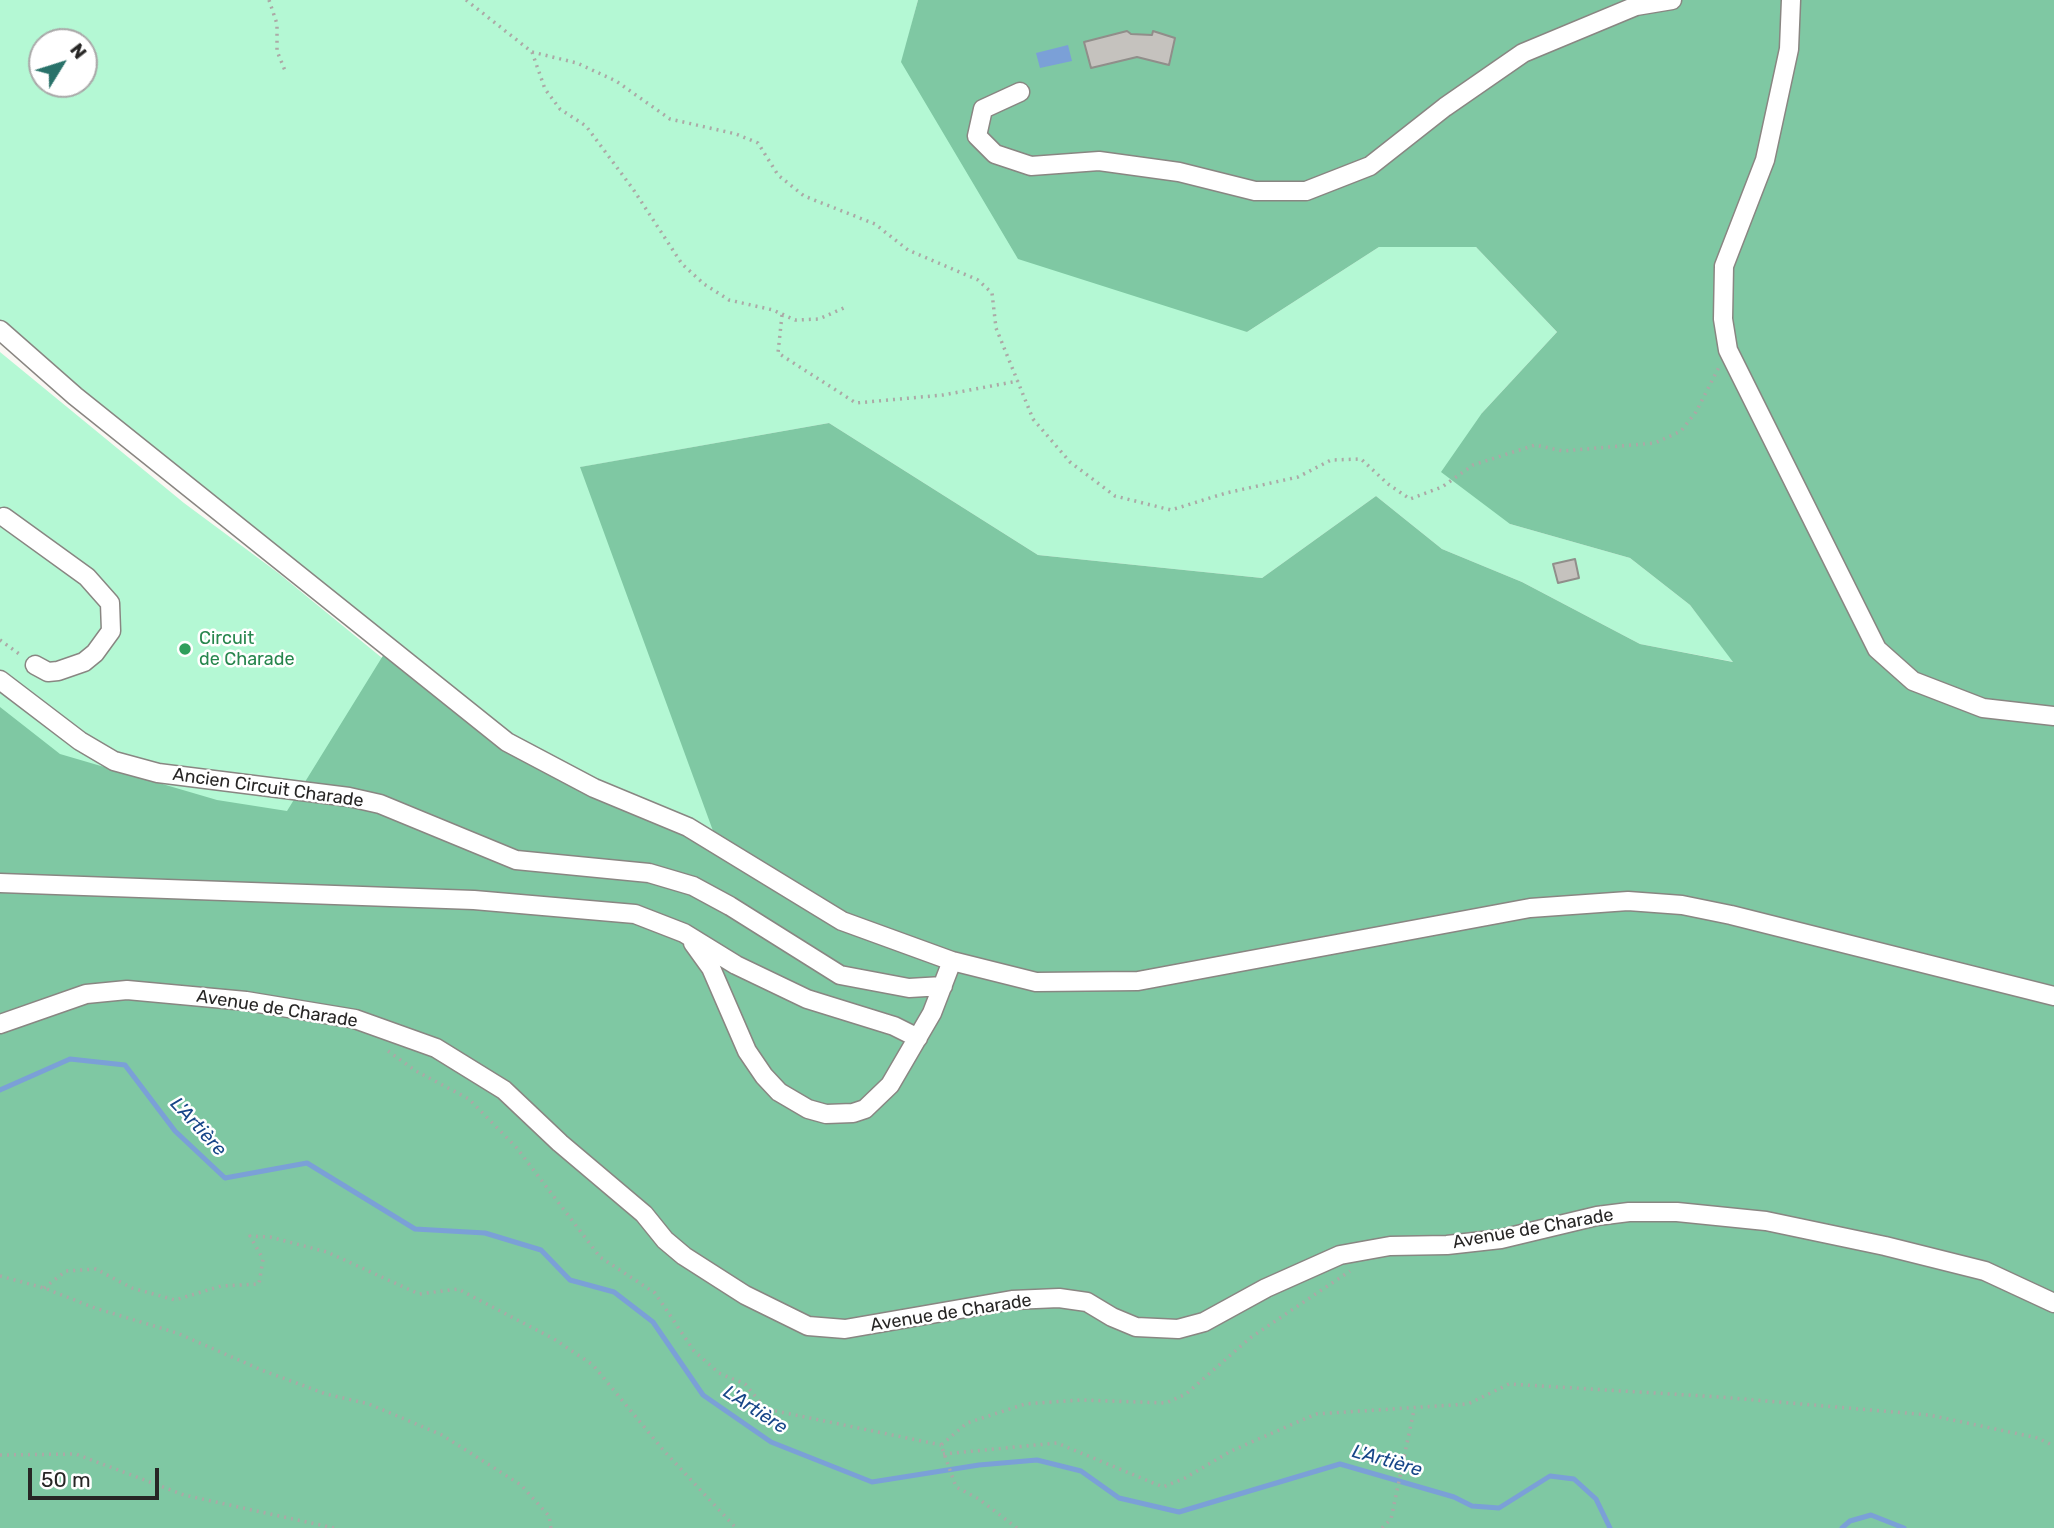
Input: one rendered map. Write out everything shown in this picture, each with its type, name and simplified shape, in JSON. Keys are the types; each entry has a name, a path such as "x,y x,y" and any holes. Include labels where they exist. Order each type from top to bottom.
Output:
{"street":[{"path":"1020,92 983,109 977,136 995,154 1031,166 1099,161 1179,172 1255,191 1306,191 1370,166 1445,107 1523,53 1636,6 1672,0"},
{"path":"1791,0 1789,49 1765,160 1724,266 1723,319 1728,350 1877,649 1913,681 1983,708 2054,716"},
{"path":"0,330 85,404 508,742 594,788 688,827 842,921 953,961 1036,982 1138,981 1530,908 1573,902 1628,901 1682,905 1731,915 2054,996"},
{"path":"4,517 87,577 110,603 111,631 95,653 84,662 58,671 48,672 35,665"},
{"name":"Ancien Circuit Charade","path":"0,680 80,741 114,761 158,773 349,797 380,804 516,860 649,873 693,886 841,975 909,988 943,986"},
{"path":"0,883 474,900 635,914 684,933 736,965 807,999 894,1026 918,1038"},
{"path":"684,933 711,968 747,1051 764,1076 779,1092 808,1109 840,1115 865,1109 890,1085 918,1038 953,961"},
{"name":"Avenue de Charade","path":"0,1024 86,994 127,990 247,1001 355,1019 436,1048 505,1090 560,1143 644,1214 665,1240 684,1255 745,1295 808,1326 845,1329 1000,1302 1059,1298 1087,1302 1136,1327 1178,1329 1204,1322 1305,1269 1362,1250 1501,1238 1597,1216 1677,1212 1766,1221 1951,1262 1995,1276 2054,1303"}],"path":[{"path":"269,0 277,24 277,51 286,73"},
{"path":"466,0 532,52 577,63 617,81 670,119 736,134 758,144 778,175 804,196 875,224 908,250 978,280 992,293 996,328 1033,419 1070,462 1115,496 1171,510 1226,493 1298,477 1331,460 1361,459 1388,484 1410,499 1442,487 1473,465 1535,445 1563,451 1655,443 1681,431 1696,412 1728,350"},
{"path":"532,52 545,89 560,109 586,126 657,223 682,264 729,300 795,320 818,319 846,307"},
{"path":"782,315 778,353 856,403 943,395 1018,381"},
{"path":"0,640 35,665"},
{"path":"387,1050 416,1070 470,1098 516,1147 600,1258 655,1293 694,1351 719,1373 745,1384 766,1409 941,1445"},
{"path":"44,1288 66,1271 96,1269 132,1288 175,1300 220,1286 259,1284 263,1259 250,1236 270,1237 327,1252 419,1294 458,1289 554,1339 593,1364 664,1451 736,1528"},
{"path":"941,1445 967,1423 1025,1404 1081,1400 1166,1403 1197,1386 1250,1338 1352,1269 1362,1250"},
{"path":"0,1276 177,1333 264,1371 326,1394 369,1404 442,1436 521,1485 549,1516 551,1528"},
{"path":"943,1454 1057,1443 1163,1487 1185,1478 1231,1451 1316,1414 1414,1410 1468,1404 1509,1384 1929,1415 2038,1438 2054,1446"},
{"path":"1382,1528 1391,1519 1414,1410"},
{"path":"941,1445 956,1487 979,1499 1017,1528"},
{"path":"0,1455 76,1454 184,1494 334,1528"}],"green space":[{"path":"0,0 918,0 902,62 1247,332 1379,247 1476,247 1557,332 1482,413 1510,524 1630,558 1690,605 1734,662 1640,644 1522,582 1442,549 1376,496 1262,578 1038,555 829,423 581,467 721,851 518,748 0,330"},
{"path":"918,0 2054,0 2054,1528 0,1528 0,707 60,754 217,800 287,811 384,654 536,768 720,850 580,467 829,423 1038,555 1262,578 1376,496 1442,549 1522,582 1640,644 1733,662 1690,605 1630,558 1510,524 1441,472 1482,413 1557,332 1476,247 1379,247 1247,332 1018,259 901,62"},
{"name":"Circuit de Charade","path":"0,352 184,503 277,572 464,725 577,886 44,764 0,727"}],"water":[{"path":"1068,45 1072,61 1040,68 1036,53"}],"building":[{"path":"1127,31 1131,34 1152,35 1153,31 1175,38 1169,65 1137,57 1091,68 1084,42"},
{"path":"1575,559 1579,578 1558,583 1553,564"}],"waterway":[{"name":"L'Artière","path":"0,1090 70,1059 125,1065 175,1131 225,1178 307,1163 415,1229 485,1233 541,1250 570,1280 614,1292 653,1322 703,1395 771,1442 872,1482 979,1465 1037,1460 1081,1471 1119,1498 1179,1512 1340,1464 1454,1497 1472,1506 1499,1508 1550,1476 1574,1479 1596,1499 1610,1528"},
{"name":"L'Artière","path":"1842,1528 1850,1521 1871,1515 1904,1528"}],"place":[{"name":"Circuit de Charade","path":"185,649"}]}
